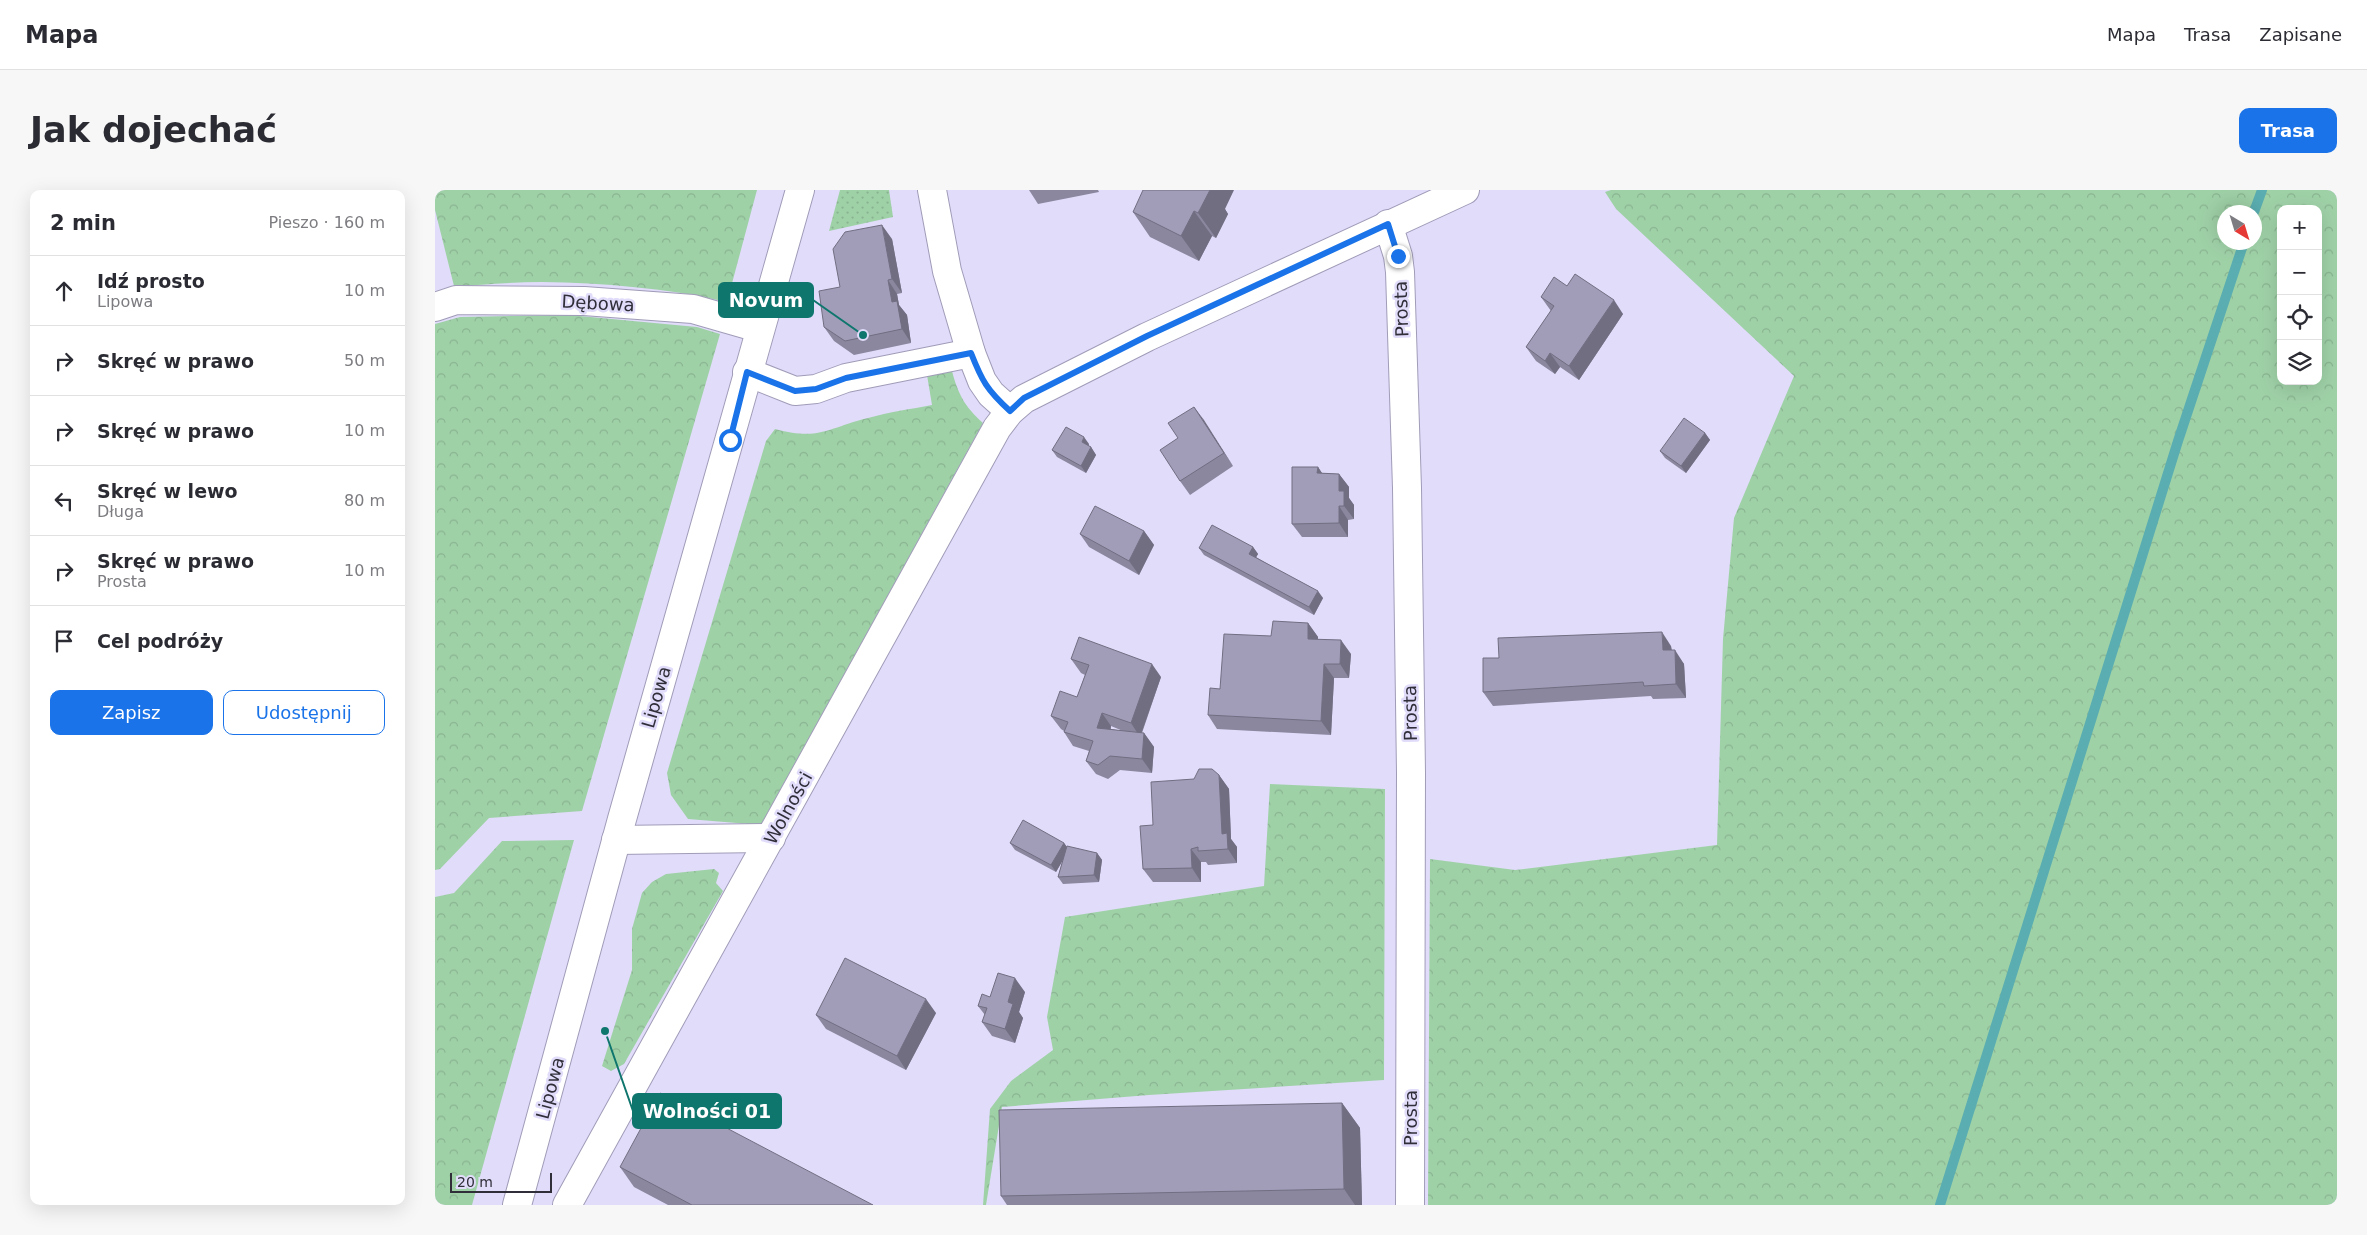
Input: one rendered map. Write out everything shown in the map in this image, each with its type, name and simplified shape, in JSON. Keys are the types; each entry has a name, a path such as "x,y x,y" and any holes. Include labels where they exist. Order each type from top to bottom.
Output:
{"street":[{"name":"Lipowa","path":"517,1205 616,840 726,454 759,328 800,190"},
{"path":"932,190 947,271 971,353 982,380 991,394 1010,411"},
{"name":"Wolności","path":"567,1205 997,428 1010,411 1024,398 1147,336 1465,190"},
{"name":"Prosta","path":"1388,224 1398,256 1400,272 1407,488 1411,773 1410,1205"},
{"name":"Dębowa","path":"435,307 456,300 584,301 693,309 759,328"},
{"path":"747,372 795,391 816,389 846,378 971,353"},
{"path":"616,840 771,838"}],"green space":[{"path":"435,190 757,190 727,302 635,287 588,284 531,282 454,286 435,210"},
{"path":"840,190 889,190 893,217 829,231"},
{"path":"1611,190 2337,190 2337,1205 1428,1205 1430,859 1515,870 1717,845 1723,639 1734,518 1794,376 1616,209 1605,192"},
{"path":"569,315 697,327 720,334 582,811 489,818 440,869 435,870 435,324 460,317"},
{"path":"952,371 963,400 983,423 761,825 688,819 671,795 667,773 766,441 775,429 803,434 823,432 892,412 932,405 927,375"},
{"path":"1270,784 1385,789 1384,1080 1149,1095 1002,1107 986,1205 983,1205 990,1109 1011,1081 1053,1050 1047,1017 1065,917 1264,886"},
{"path":"574,840 472,1205 435,1205 435,897 454,893 502,841"},
{"path":"714,869 719,873 716,883 723,891 624,1064 611,1071 602,1066 632,970 632,929 642,893 652,882 666,874"}],"building":[{"path":"1143,190 1210,190 1198,213 1194,211 1181,236 1133,212"},
{"path":"882,225 892,279 888,280 892,302 897,301 902,329 845,341 824,327 819,291 840,287 833,249 845,232"},
{"path":"1575,274 1614,300 1569,366 1550,353 1545,361 1526,347 1554,306 1541,297 1554,277 1567,286"},
{"path":"1194,407 1224,453 1180,481 1160,450 1178,438 1168,423"},
{"path":"1684,418 1705,433 1681,466 1660,451"},
{"path":"1066,427 1084,437 1082,442 1091,447 1081,466 1052,450"},
{"path":"1292,467 1318,467 1317,473 1339,474 1339,491 1344,491 1344,506 1339,506 1339,523 1292,524"},
{"path":"1095,506 1144,531 1129,561 1080,534"},
{"path":"1212,525 1253,547 1249,554 1318,591 1309,607 1199,548"},
{"path":"1273,621 1308,623 1308,639 1341,640 1340,664 1324,664 1321,721 1208,715 1210,688 1220,689 1224,634 1271,636"},
{"path":"1662,632 1663,650 1675,650 1676,684 1644,686 1643,682 1483,692 1483,658 1499,658 1498,638"},
{"path":"1079,637 1152,664 1131,723 1102,713 1097,728 1144,733 1142,759 1110,756 1098,765 1086,761 1093,741 1064,732 1068,722 1051,716 1060,691 1077,697 1089,665 1071,659"},
{"path":"1199,769 1212,769 1219,775 1222,834 1227,833 1228,849 1198,851 1198,847 1191,849 1192,868 1143,869 1140,826 1153,825 1151,782 1194,779"},
{"path":"1023,820 1064,843 1051,865 1010,843"},
{"path":"1067,846 1097,853 1094,875 1058,877"},
{"path":"845,958 926,999 897,1056 816,1015"},
{"path":"998,973 1015,978 1008,1002 1013,1004 1005,1029 982,1022 987,1008 978,1006 982,994 990,997"},
{"path":"660,1093 873,1205 692,1205 620,1167"},
{"path":"1342,1103 1344,1189 1001,1196 999,1110"}],"waterway":[{"path":"2257,205 2262,190"},
{"path":"1940,1205 2178,441 2241,250"}],"place":[{"name":"Novum","path":"863,335"},
{"name":"Wolności 01","path":"605,1031"}],"route":[{"path":"730,440 747,372 795,391 816,389 846,378 971,353 982,380 991,394 1010,411 1024,398 1147,336 1388,224 1394,238 1398,256"}]}
